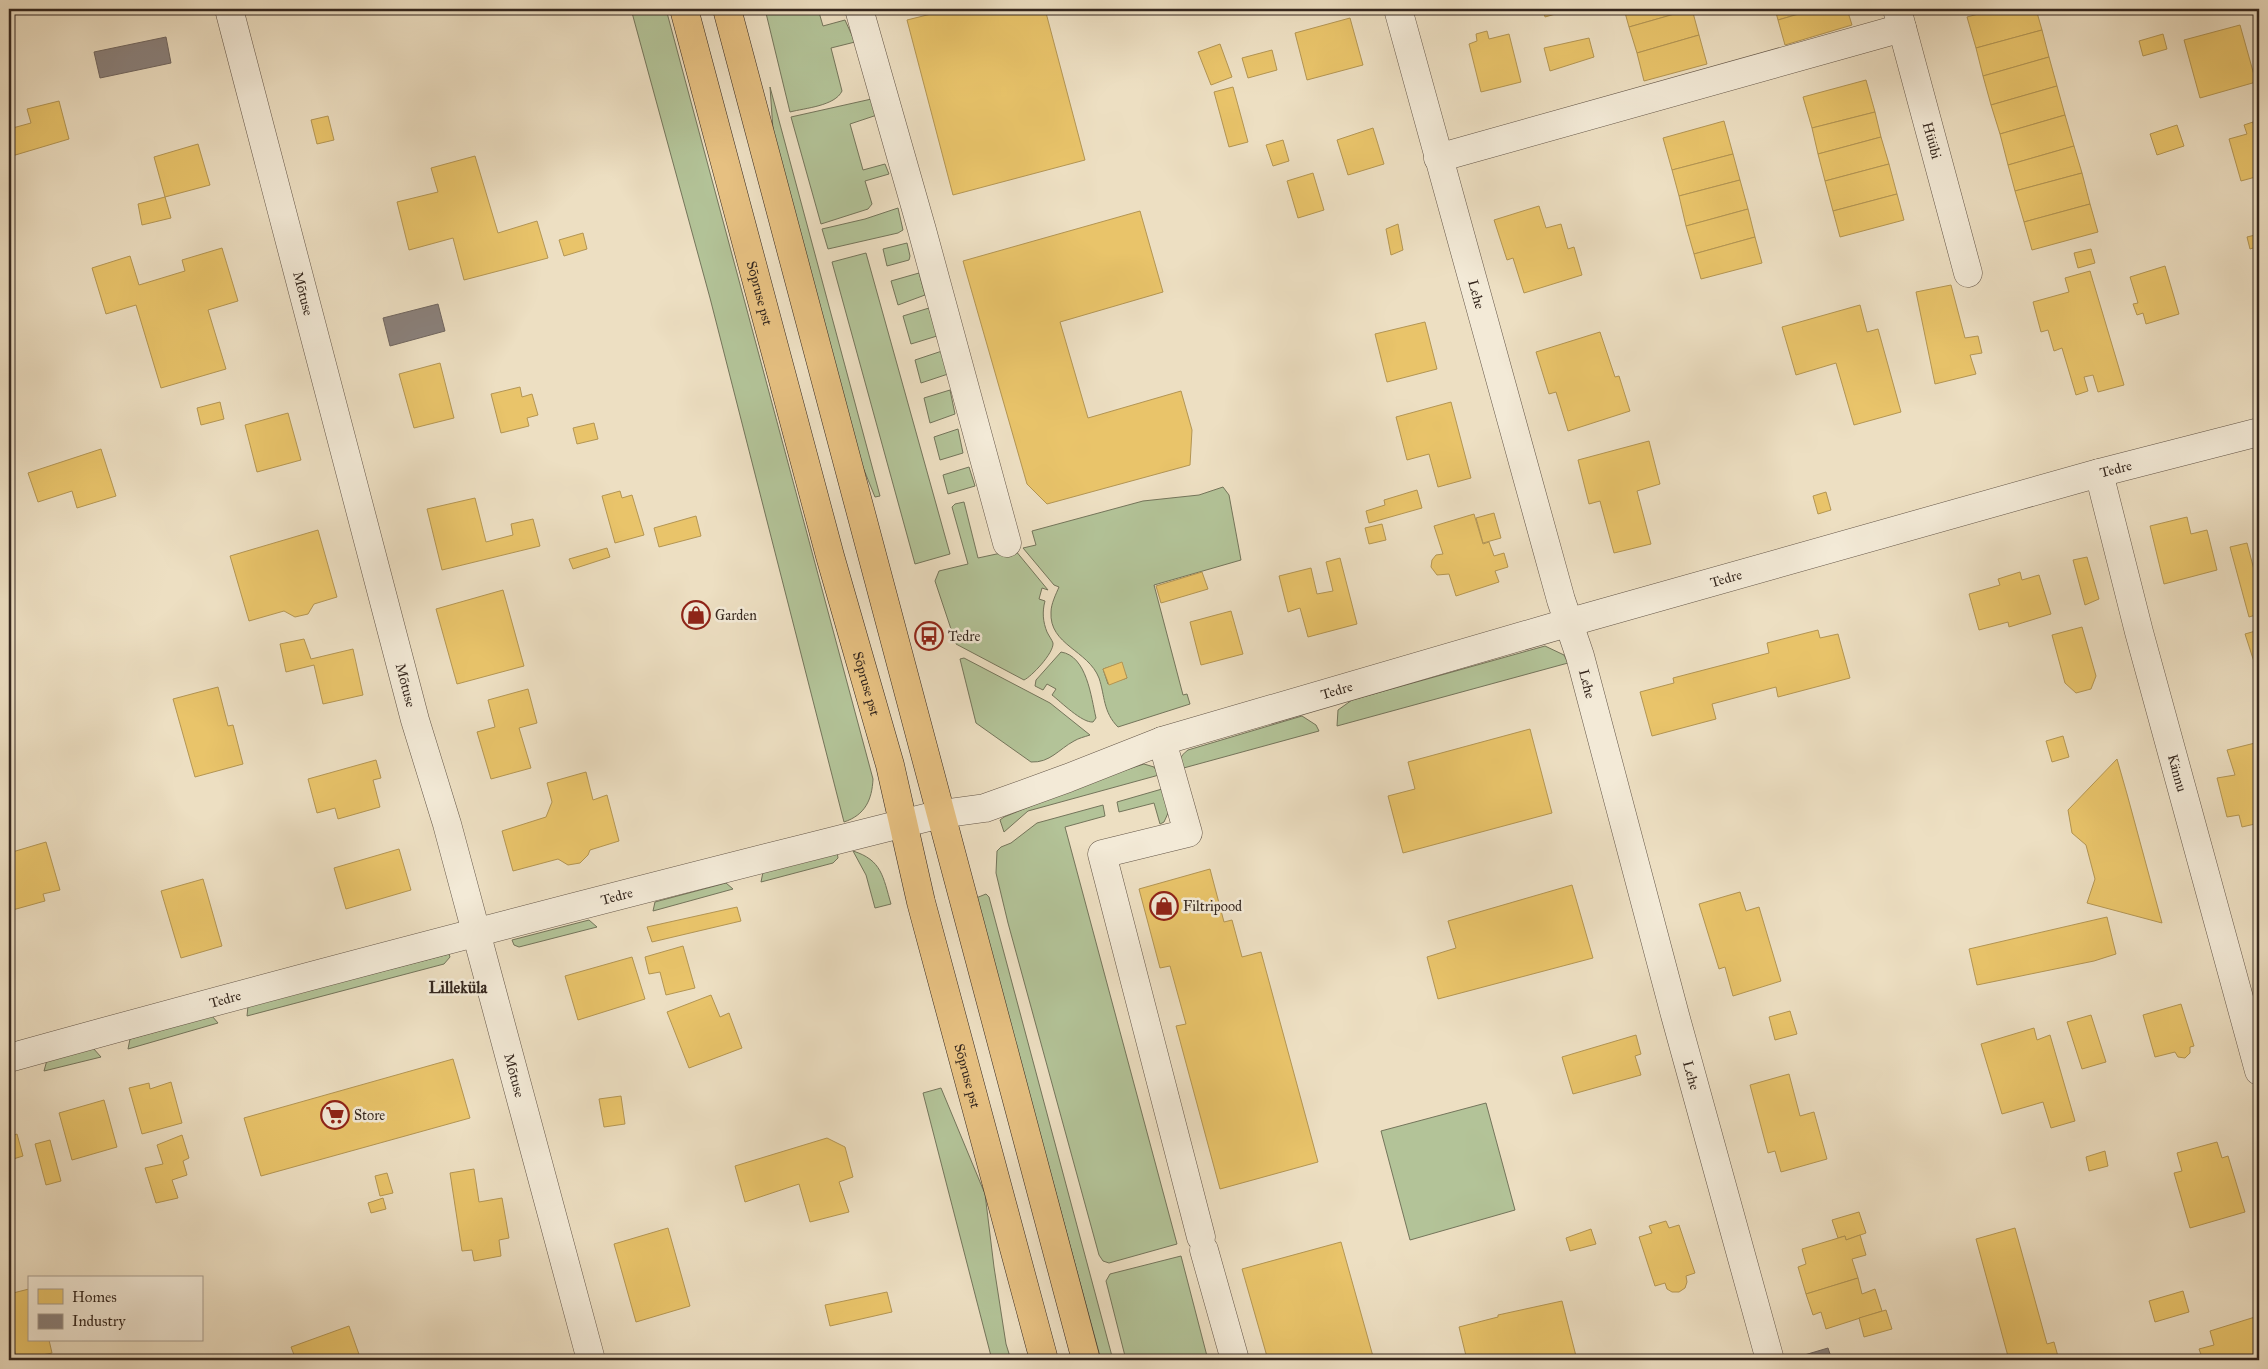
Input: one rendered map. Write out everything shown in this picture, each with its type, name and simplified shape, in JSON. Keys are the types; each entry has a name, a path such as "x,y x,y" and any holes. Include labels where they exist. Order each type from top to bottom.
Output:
{"main road":[{"name":"Sõpruse pst","path":"684,9 904,823 921,902 1044,1360"},
{"path":"727,9 1086,1360"}],"street":[{"name":"Mõtuse","path":"229,9 415,720 447,824 590,1360"},
{"path":"859,9 927,246 1007,543"},
{"name":"Lehe","path":"1398,9 1567,623 1583,666 1675,1015 1770,1360"},
{"path":"1438,158 1900,18"},
{"name":"Hüübi","path":"1900,18 1968,273"},
{"name":"Tedre","path":"9,1058 214,1001 476,932 904,823 941,814 985,808 1162,741 1567,623 2099,474 2259,432"},
{"name":"Kännu","path":"2099,474 2139,632 2259,1070"},
{"path":"1162,741 1188,833 1102,854 1202,1244 1235,1360"}],"green space":[{"path":"631,9 666,9 873,779 871,794 866,806 857,815 844,822 710,298"},
{"path":"765,9 818,9 823,26 845,20 855,42 831,48 842,91 833,100 811,108 790,112"},
{"path":"770,87 880,496 875,497 860,460 774,144"},
{"path":"876,98 880,114 850,124 863,170 885,164 889,174 865,181 872,204 868,209 821,224 791,117"},
{"path":"898,208 903,230 898,233 828,249 822,229 865,219"},
{"path":"907,243 909,260 887,266 883,249"},
{"path":"866,253 950,554 915,564 832,262"},
{"path":"919,273 925,295 898,305 891,281"},
{"path":"929,308 937,336 911,344 903,316"},
{"path":"942,351 948,374 921,383 915,360"},
{"path":"950,390 955,414 930,423 924,398"},
{"path":"958,429 963,453 940,460 934,437"},
{"path":"969,467 975,486 948,494 943,475"},
{"path":"1223,487 1229,495 1241,560 1154,585 1183,695 1187,694 1190,704 1118,727 1107,710 1099,678 1094,668 1062,640 1052,623 1052,606 1059,587 1054,585 1023,548 1036,545 1032,531 1143,501 1199,495","holes":["1121,663 1127,678 1108,684 1103,669"]},
{"path":"964,502 978,558 1015,550 1048,590 1042,588 1039,599 1045,601 1043,609 1044,621 1053,643 1052,647 1042,664 1024,680 956,644 935,581 939,571 968,564 952,507 955,504"},
{"path":"1545,646 1564,655 1568,663 1337,726 1338,710 1352,700"},
{"path":"1061,652 1070,655 1082,669 1090,689 1096,718 1093,722 1078,716 1052,695 1056,689 1047,684 1043,690 1035,686 1036,680"},
{"path":"964,658 1050,703 1090,735 1074,741 1049,758 1038,762 1031,762 976,723 960,659"},
{"path":"1302,716 1316,725 1319,731 1180,769 1181,758 1188,750"},
{"path":"1144,764 1154,767 1159,775 1028,811 1004,832 1000,820 1004,817 1101,778"},
{"path":"1162,789 1169,811 1164,822 1160,824 1154,803 1119,812 1117,802"},
{"path":"1103,805 1105,816 1065,827 1177,1244 1109,1263 1103,1261 1099,1255 996,873 997,851 1037,823"},
{"path":"853,851 870,859 876,865 883,878 891,904 875,908 866,875"},
{"path":"837,852 838,858 833,863 761,882 763,872"},
{"path":"726,883 733,889 653,911 655,902"},
{"path":"986,894 989,897 1113,1360 1101,1360 976,898"},
{"path":"589,920 597,927 519,947 514,945 512,940"},
{"path":"449,954 450,957 444,964 247,1016 248,1006"},
{"path":"212,1016 218,1023 128,1049 130,1039"},
{"path":"93,1048 101,1057 44,1071 47,1060"},
{"path":"941,1088 985,1194 1006,1344 1011,1360 992,1360 923,1093"},
{"path":"1486,1103 1515,1210 1410,1240 1381,1131"},
{"path":"1181,1256 1208,1360 1126,1360 1106,1281 1110,1274"}],"building: Homes":[{"path":"951,9 1045,9 1085,160 953,195 907,20"},
{"path":"1543,9 1573,9 1545,17"},
{"path":"1624,9 1692,9 1629,27"},
{"path":"1692,9 1699,35 1637,53 1629,27"},
{"path":"1775,9 1816,9 1778,20"},
{"path":"1816,9 1847,9 1852,25 1785,45 1778,20"},
{"path":"1997,9 2036,9 2042,30 1976,48 1967,17"},
{"path":"1350,18 1363,65 1307,80 1295,33"},
{"path":"2240,25 2256,82 2200,98 2184,40"},
{"path":"2042,30 2049,57 1983,76 1976,48"},
{"path":"1487,31 1489,39 1509,34 1521,82 1481,92 1469,44 1477,41 1476,34"},
{"path":"2163,34 2167,49 2143,56 2139,41"},
{"path":"1699,35 1707,64 1644,81 1637,53"},
{"path":"1589,38 1594,57 1550,71 1544,48"},
{"path":"1220,44 1232,77 1211,85 1198,52"},
{"path":"1272,50 1277,70 1248,78 1242,58"},
{"path":"2049,57 2057,86 1991,105 1983,76"},
{"path":"1866,80 1875,112 1812,128 1803,97"},
{"path":"2057,86 2065,115 2000,134 1991,105"},
{"path":"1233,87 1248,142 1229,147 1214,92"},
{"path":"59,101 69,139 12,156 9,146 9,129 31,123 27,109"},
{"path":"1875,112 1881,137 1818,154 1812,128"},
{"path":"2065,115 2074,146 2008,165 2000,134"},
{"path":"328,116 334,140 317,144 311,120"},
{"path":"1724,121 1733,154 1672,170 1663,138"},
{"path":"2253,122 2255,132 2259,131 2259,176 2241,181 2229,139 2247,134 2244,125"},
{"path":"2177,125 2184,146 2157,155 2150,134"},
{"path":"1373,128 1384,164 1348,175 1337,140"},
{"path":"1881,137 1889,164 1825,181 1818,154"},
{"path":"1283,140 1289,161 1273,166 1266,145"},
{"path":"198,144 210,185 165,197 154,157"},
{"path":"2074,146 2082,173 2015,191 2008,165"},
{"path":"1733,154 1740,180 1679,196 1672,170"},
{"path":"475,156 498,233 537,221 548,258 464,280 453,238 409,250 397,202 438,192 431,168"},
{"path":"1889,164 1897,194 1833,211 1825,181"},
{"path":"1313,173 1324,210 1298,218 1287,181"},
{"path":"2082,173 2090,204 2024,222 2015,191"},
{"path":"1740,180 1748,209 1686,226 1679,196"},
{"path":"1897,194 1904,220 1840,237 1833,211"},
{"path":"165,197 171,218 142,225 138,204"},
{"path":"2090,204 2098,232 2032,250 2024,222"},
{"path":"1539,206 1546,228 1561,224 1568,249 1574,247 1582,275 1524,293 1513,258 1507,260 1494,220"},
{"path":"1748,209 1755,237 1694,254 1686,226"},
{"path":"1140,211 1163,292 1060,322 1088,418 1181,391 1192,430 1190,465 1047,504 1027,484 963,261"},
{"path":"1398,224 1403,250 1391,255 1386,229"},
{"path":"583,233 587,249 564,256 559,240"},
{"path":"2259,234 2259,246 2250,249 2247,237"},
{"path":"1755,237 1762,263 1701,279 1694,254"},
{"path":"222,248 238,301 208,310 226,369 161,388 136,305 106,314 92,268 130,256 139,285 185,271 182,260"},
{"path":"2091,249 2095,263 2078,268 2074,253"},
{"path":"2165,266 2179,314 2146,324 2143,313 2137,315 2133,304 2138,303 2130,277"},
{"path":"2090,271 2124,385 2098,392 2093,375 2084,377 2088,391 2076,395 2062,348 2054,351 2048,330 2041,332 2033,302 2069,292 2065,278"},
{"path":"1951,285 1965,338 1978,336 1982,353 1970,355 1976,374 1935,384 1916,292"},
{"path":"1860,305 1867,332 1878,329 1901,412 1854,425 1836,363 1796,375 1782,327"},
{"path":"1425,322 1437,369 1387,382 1375,334"},
{"path":"1600,332 1615,377 1619,376 1630,411 1568,431 1556,392 1549,394 1536,352"},
{"path":"440,363 454,418 414,428 399,374"},
{"path":"520,387 522,397 532,394 538,415 527,418 529,426 501,433 491,394"},
{"path":"220,402 224,419 201,425 197,408"},
{"path":"1451,402 1471,478 1438,487 1429,454 1407,460 1396,417"},
{"path":"288,413 301,460 257,472 245,425"},
{"path":"594,423 598,439 577,444 573,428"},
{"path":"1649,441 1660,484 1637,491 1651,544 1614,553 1600,501 1589,504 1578,460"},
{"path":"101,449 116,496 77,508 72,491 38,502 28,473"},
{"path":"1417,490 1422,508 1369,523 1366,511 1385,505 1384,500"},
{"path":"620,491 622,498 632,495 644,535 615,543 602,496"},
{"path":"1826,492 1831,510 1818,514 1813,496"},
{"path":"475,498 486,542 513,535 511,524 533,519 540,546 442,570 427,509"},
{"path":"1494,513 1501,538 1483,543 1476,518"},
{"path":"1474,514 1483,544 1489,542 1494,556 1504,553 1508,567 1495,571 1499,582 1456,596 1449,574 1437,575 1431,567 1432,560 1436,555 1443,554 1434,526"},
{"path":"696,516 701,536 659,547 654,528"},
{"path":"2187,517 2191,534 2207,530 2217,570 2164,584 2150,526"},
{"path":"1382,524 1386,540 1369,544 1365,528"},
{"path":"318,530 337,597 314,604 308,614 295,617 284,611 249,621 230,556"},
{"path":"2247,543 2259,589 2259,614 2249,617 2230,547"},
{"path":"607,548 610,557 573,569 569,559"},
{"path":"2087,557 2099,599 2085,605 2073,560"},
{"path":"1340,558 1357,624 1308,637 1300,608 1288,612 1279,576 1311,568 1317,594 1333,591 1326,562"},
{"path":"1202,572 1208,589 1161,603 1156,586"},
{"path":"2020,572 2022,580 2039,575 2051,614 2009,627 2008,622 1979,630 1969,594 2000,585 1998,579"},
{"path":"503,590 524,666 457,684 436,609"},
{"path":"1231,611 1243,654 1201,665 1190,622"},
{"path":"2082,627 2096,676 2091,689 2076,693 2065,683 2052,635"},
{"path":"1818,630 1820,638 1838,634 1850,678 1778,697 1776,687 1712,704 1716,719 1652,736 1640,692 1674,683 1673,678 1769,653 1767,643"},
{"path":"2259,630 2259,670 2257,671 2245,634"},
{"path":"304,639 311,659 353,649 363,695 323,704 314,665 286,672 280,644"},
{"path":"1122,662 1127,678 1109,685 1103,669"},
{"path":"218,687 228,726 233,725 243,764 195,777 173,699"},
{"path":"528,689 537,723 519,728 531,768 491,779 477,732 495,727 488,700"},
{"path":"1530,729 1552,813 1403,853 1388,796 1415,789 1408,762"},
{"path":"2063,736 2069,757 2052,762 2046,741"},
{"path":"2259,742 2259,823 2242,827 2239,815 2227,817 2217,778 2235,775 2227,750"},
{"path":"2117,759 2162,923 2087,903 2095,879 2086,845 2072,833 2068,810"},
{"path":"376,760 381,778 373,780 380,807 338,819 335,808 317,813 308,779"},
{"path":"586,772 593,800 607,795 619,841 590,850 580,863 568,865 558,859 513,871 502,831 546,817 552,802 547,783"},
{"path":"46,842 60,890 43,894 45,901 9,911 9,853"},
{"path":"399,849 411,890 346,909 334,868"},
{"path":"1210,869 1224,922 1232,920 1242,957 1261,952 1318,1162 1220,1189 1176,1026 1186,1024 1170,966 1160,968 1139,889"},
{"path":"203,879 222,946 181,958 161,891"},
{"path":"1572,885 1593,958 1438,999 1427,957 1456,948 1448,921"},
{"path":"1740,892 1746,911 1759,907 1781,981 1733,996 1725,967 1719,969 1699,904"},
{"path":"737,907 741,921 652,942 647,927"},
{"path":"2107,917 2116,954 2094,961 1977,985 1969,949"},
{"path":"683,946 695,988 666,995 660,972 649,974 645,957"},
{"path":"632,957 645,999 578,1020 565,976"},
{"path":"711,995 720,1017 729,1013 742,1048 689,1068 667,1012"},
{"path":"2181,1004 2194,1046 2190,1047 2190,1053 2185,1058 2178,1057 2175,1052 2155,1057 2143,1015"},
{"path":"1790,1011 1797,1034 1775,1040 1769,1017"},
{"path":"2091,1015 2106,1062 2082,1069 2067,1022"},
{"path":"2034,1028 2037,1040 2050,1035 2075,1121 2051,1128 2043,1102 2002,1114 1981,1044"},
{"path":"1636,1035 1641,1054 1635,1056 1641,1075 1573,1094 1562,1057"},
{"path":"453,1059 470,1118 261,1176 244,1118"},
{"path":"1789,1074 1800,1116 1814,1112 1827,1159 1781,1172 1775,1151 1768,1153 1750,1085"},
{"path":"171,1082 182,1123 142,1134 129,1088 149,1083 150,1089"},
{"path":"621,1096 625,1124 604,1127 599,1099"},
{"path":"104,1100 117,1147 72,1160 59,1113"},
{"path":"17,1134 23,1156 10,1160 13,1173 9,1174 9,1137"},
{"path":"182,1135 189,1158 183,1161 187,1175 172,1180 178,1198 156,1203 145,1168 163,1164 157,1145"},
{"path":"827,1138 845,1147 853,1177 839,1182 849,1212 810,1222 799,1184 745,1202 735,1166"},
{"path":"50,1140 61,1181 46,1185 35,1144"},
{"path":"2217,1142 2222,1158 2228,1156 2245,1212 2190,1228 2174,1173 2182,1171 2177,1153"},
{"path":"2105,1151 2108,1166 2089,1171 2086,1157"},
{"path":"474,1169 479,1202 502,1198 509,1238 499,1240 501,1256 474,1261 472,1250 462,1251 450,1173"},
{"path":"387,1173 393,1193 380,1196 375,1176"},
{"path":"383,1198 386,1209 371,1213 368,1203"},
{"path":"1859,1212 1866,1233 1846,1240 1845,1236 1838,1238 1832,1220"},
{"path":"1666,1221 1669,1228 1679,1225 1695,1273 1686,1276 1685,1288 1679,1292 1672,1292 1667,1289 1665,1283 1655,1286 1639,1237 1652,1233 1649,1226"},
{"path":"668,1228 690,1306 636,1322 614,1244"},
{"path":"2015,1228 2047,1344 2054,1342 2059,1360 2018,1360 2018,1358 2009,1360 1976,1239"},
{"path":"1591,1229 1596,1244 1570,1251 1566,1238"},
{"path":"1860,1235 1866,1255 1852,1259 1858,1278 1806,1294 1798,1267 1806,1264 1802,1249 1845,1236 1846,1240"},
{"path":"1341,1242 1374,1360 1268,1360 1242,1269"},
{"path":"1858,1278 1862,1294 1875,1289 1882,1311 1826,1329 1821,1312 1813,1315 1806,1294"},
{"path":"28,1289 28,1342 49,1342 52,1353 17,1360 9,1328 9,1294"},
{"path":"2183,1291 2189,1312 2155,1322 2149,1301"},
{"path":"887,1292 892,1312 830,1326 825,1305"},
{"path":"1562,1301 1577,1360 1467,1360 1459,1327 1498,1317 1498,1315"},
{"path":"1886,1310 1892,1329 1864,1337 1859,1318"},
{"path":"2255,1317 2259,1332 2259,1360 2203,1360 2199,1349 2214,1345 2210,1331"},
{"path":"349,1326 361,1360 296,1360 291,1347"},
{"path":"9,1335 15,1360 9,1360"}],"building: Industry":[{"path":"166,37 171,63 100,78 94,52"},
{"path":"438,304 445,331 390,346 383,318"},
{"path":"1828,1348 1832,1360 1802,1360 1801,1356"}],"place":[{"name":"Garden","path":"696,615"},
{"name":"Tedre","path":"929,636"},
{"name":"Filtripood","path":"1164,906"},
{"name":"Store","path":"335,1115"}],"district":[{"name":"Lilleküla","path":"458,987"}]}
